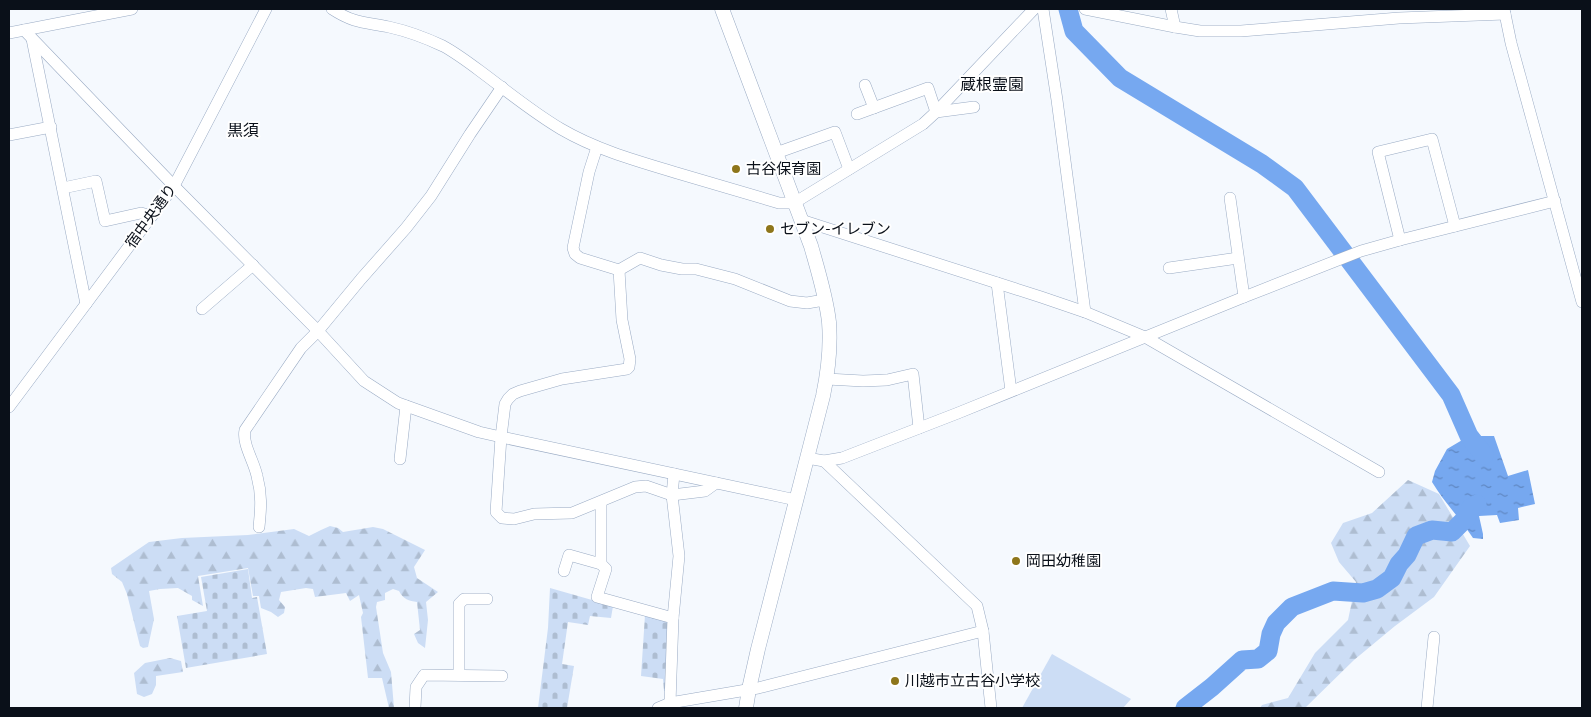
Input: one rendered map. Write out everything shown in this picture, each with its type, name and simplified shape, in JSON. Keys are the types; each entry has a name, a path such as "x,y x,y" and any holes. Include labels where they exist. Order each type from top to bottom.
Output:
{"street":[{"path":"9,34 132,9"},
{"name":"宿中央通り","path":"9,407 174,186 266,9"},
{"path":"332,9 360,23 389,27 444,46 527,107 561,129 597,147 627,158 779,203 794,203 923,124 1034,9"},
{"path":"722,9 811,246 829,323 827,379 749,688 746,708"},
{"path":"1043,9 1085,312"},
{"path":"1085,9 1200,31 1241,31 1505,11 1511,43 1582,302"},
{"path":"1171,9 1175,27"},
{"path":"24,30 174,186 318,331 364,381 398,403 478,432 796,500"},
{"path":"32,39 86,304"},
{"path":"865,85 874,108"},
{"path":"259,528 262,503 258,476 244,441 245,430 300,348 318,331 431,196 502,87"},
{"path":"857,114 928,88 936,112"},
{"path":"936,112 974,108"},
{"path":"9,135 50,127"},
{"path":"776,153 835,132 849,169"},
{"path":"1400,240 1378,152 1432,139 1455,226"},
{"path":"597,147 589,172 573,248 575,254 580,258 619,270 640,258 682,269 696,268 735,279 790,301 807,303 824,300"},
{"path":"63,188 96,181 105,221 141,213 152,216"},
{"path":"1230,198 1244,297"},
{"path":"807,458 824,461 842,458 1362,251 1555,201"},
{"path":"801,220 1085,312 1145,337 1379,472"},
{"path":"1169,268 1238,258"},
{"path":"202,309 253,265"},
{"path":"619,270 622,320 630,359 629,366 627,369 562,379 513,394 505,404 496,512 502,518 514,519 534,514 572,513 636,487 646,486 672,495 705,491 716,483"},
{"path":"997,283 1011,391"},
{"path":"827,379 887,380 912,374 919,428"},
{"path":"400,459 406,406"},
{"path":"824,461 977,606 983,631 991,708"},
{"path":"670,703 673,618 679,556 672,495 674,474"},
{"path":"601,502 601,564"},
{"path":"564,571 570,555 601,564 606,569 597,597 673,618"},
{"path":"459,676 459,604 464,599 488,599"},
{"path":"658,708 670,703 749,688 758,688 983,631"},
{"path":"1426,708 1434,637"},
{"path":"416,708 416,687 424,675 502,676"}],"green space":[{"path":"1408,480 1439,494 1470,546 1434,597 1354,660 1305,708 1260,708 1262,705 1288,698 1315,653 1348,620 1356,582 1339,562 1331,543 1343,523 1372,513"},
{"path":"330,526 338,528 343,532 373,527 383,529 425,550 414,567 417,578 438,592 426,602 428,620 425,648 418,643 414,634 420,630 417,602 406,599 399,591 393,589 385,593 385,600 377,602 376,607 383,653 391,672 394,708 389,708 382,678 368,678 361,617 363,613 359,595 350,601 346,593 315,597 313,589 306,588 281,592 279,600 285,607 284,613 278,617 261,608 259,596 253,596 248,568 198,576 203,606 192,600 192,596 178,588 149,591 154,619 148,647 143,648 140,646 127,594 122,582 112,574 111,568 149,542 182,538 248,535 294,529 309,536"},
{"path":"248,569 252,598 257,597 267,654 186,668 177,616 207,611 201,577"},
{"path":"550,588 613,606 611,618 590,616 588,625 568,622 562,664 574,666 567,708 538,708 548,628"},
{"path":"645,615 668,621 667,691 664,691 663,679 641,676"},
{"path":"1052,654 1131,699 1123,708 1022,708"},
{"path":"170,658 181,661 183,672 156,676 156,685 152,694 144,697 137,694 134,673 145,663"}],"water":[{"path":"1469,436 1494,436 1508,476 1528,470 1535,504 1518,508 1519,520 1500,523 1497,515 1479,516 1483,539 1473,538 1432,482 1435,471 1447,449"}],"waterway":[{"path":"1068,9 1074,31 1120,78 1262,164 1295,188 1451,395 1469,436 1484,455"},
{"path":"1185,708 1242,660 1258,659 1268,651 1271,634 1276,623 1292,607 1333,591 1363,593 1377,589 1392,578 1399,564 1407,555 1416,536 1432,530 1452,532 1466,518 1470,509 1477,504"}],"place":[{"name":"古谷保育園","path":"736,169"},
{"name":"セブン-イレブン","path":"770,229"},
{"name":"岡田幼稚園","path":"1016,561"},
{"name":"川越市立古谷小学校","path":"895,681"}],"district":[{"name":"蔵根霊園","path":"992,84"},
{"name":"黒須","path":"243,130"}]}
